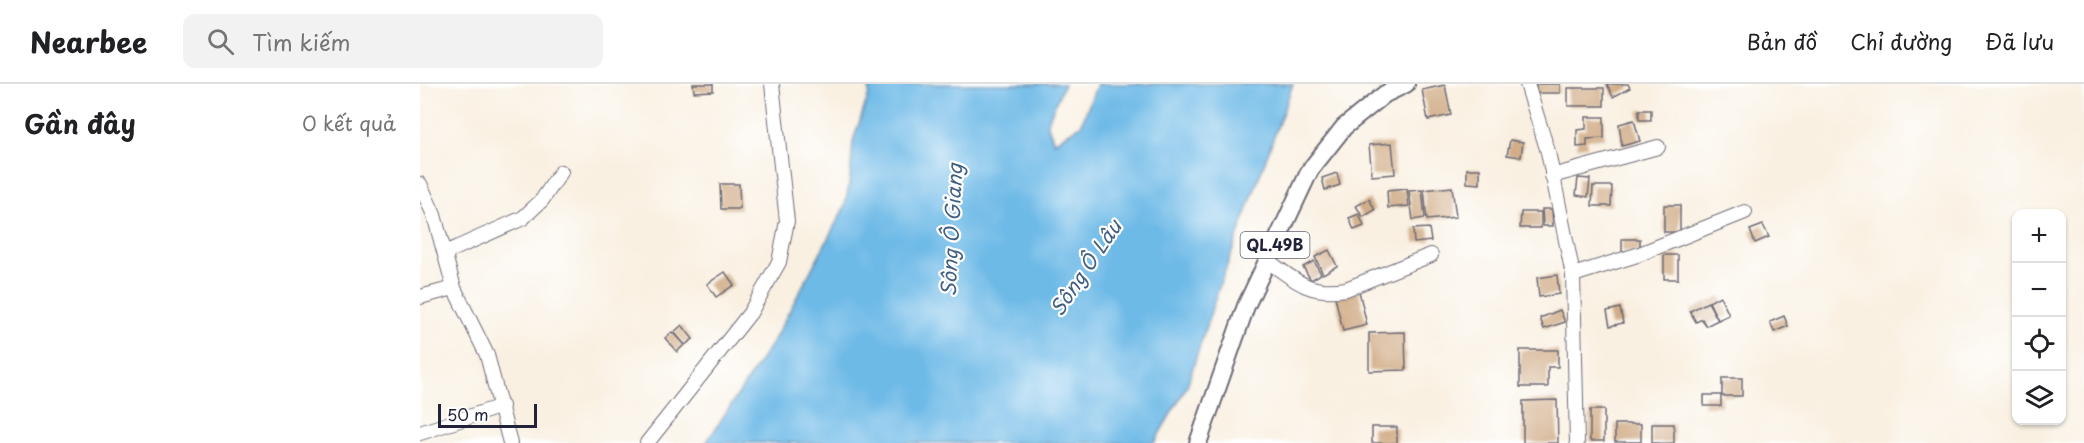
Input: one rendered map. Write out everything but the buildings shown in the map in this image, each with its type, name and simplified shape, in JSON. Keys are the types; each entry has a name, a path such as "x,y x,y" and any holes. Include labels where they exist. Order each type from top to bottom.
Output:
{"main road":[{"name":"QL.49B","path":"1198,443 1246,306 1310,170 1344,127 1385,94 1406,84"}],"street":[{"path":"647,443 750,313 779,262 787,221 772,84"},
{"path":"1527,84 1539,120 1573,275 1577,443"},
{"path":"1552,176 1658,147"},
{"path":"445,253 523,218 542,200 561,172"},
{"path":"420,184 445,253 454,288 482,340 502,406 510,443"},
{"path":"1573,275 1637,255 1745,212"},
{"path":"1268,261 1307,288 1333,291 1346,289 1431,255"},
{"path":"420,297 454,288"},
{"path":"420,433 502,406"}],"water":[{"path":"869,84 1064,84 1047,123 1054,142 1081,125 1097,84 1293,84 1217,293 1187,386 1154,443 706,443 774,340 845,206 853,141 869,94"}],"water label":[{"name":"Sông Ô Giang","path":"952,230"},
{"name":"Sông Ô Lâu","path":"1086,268"}]}
